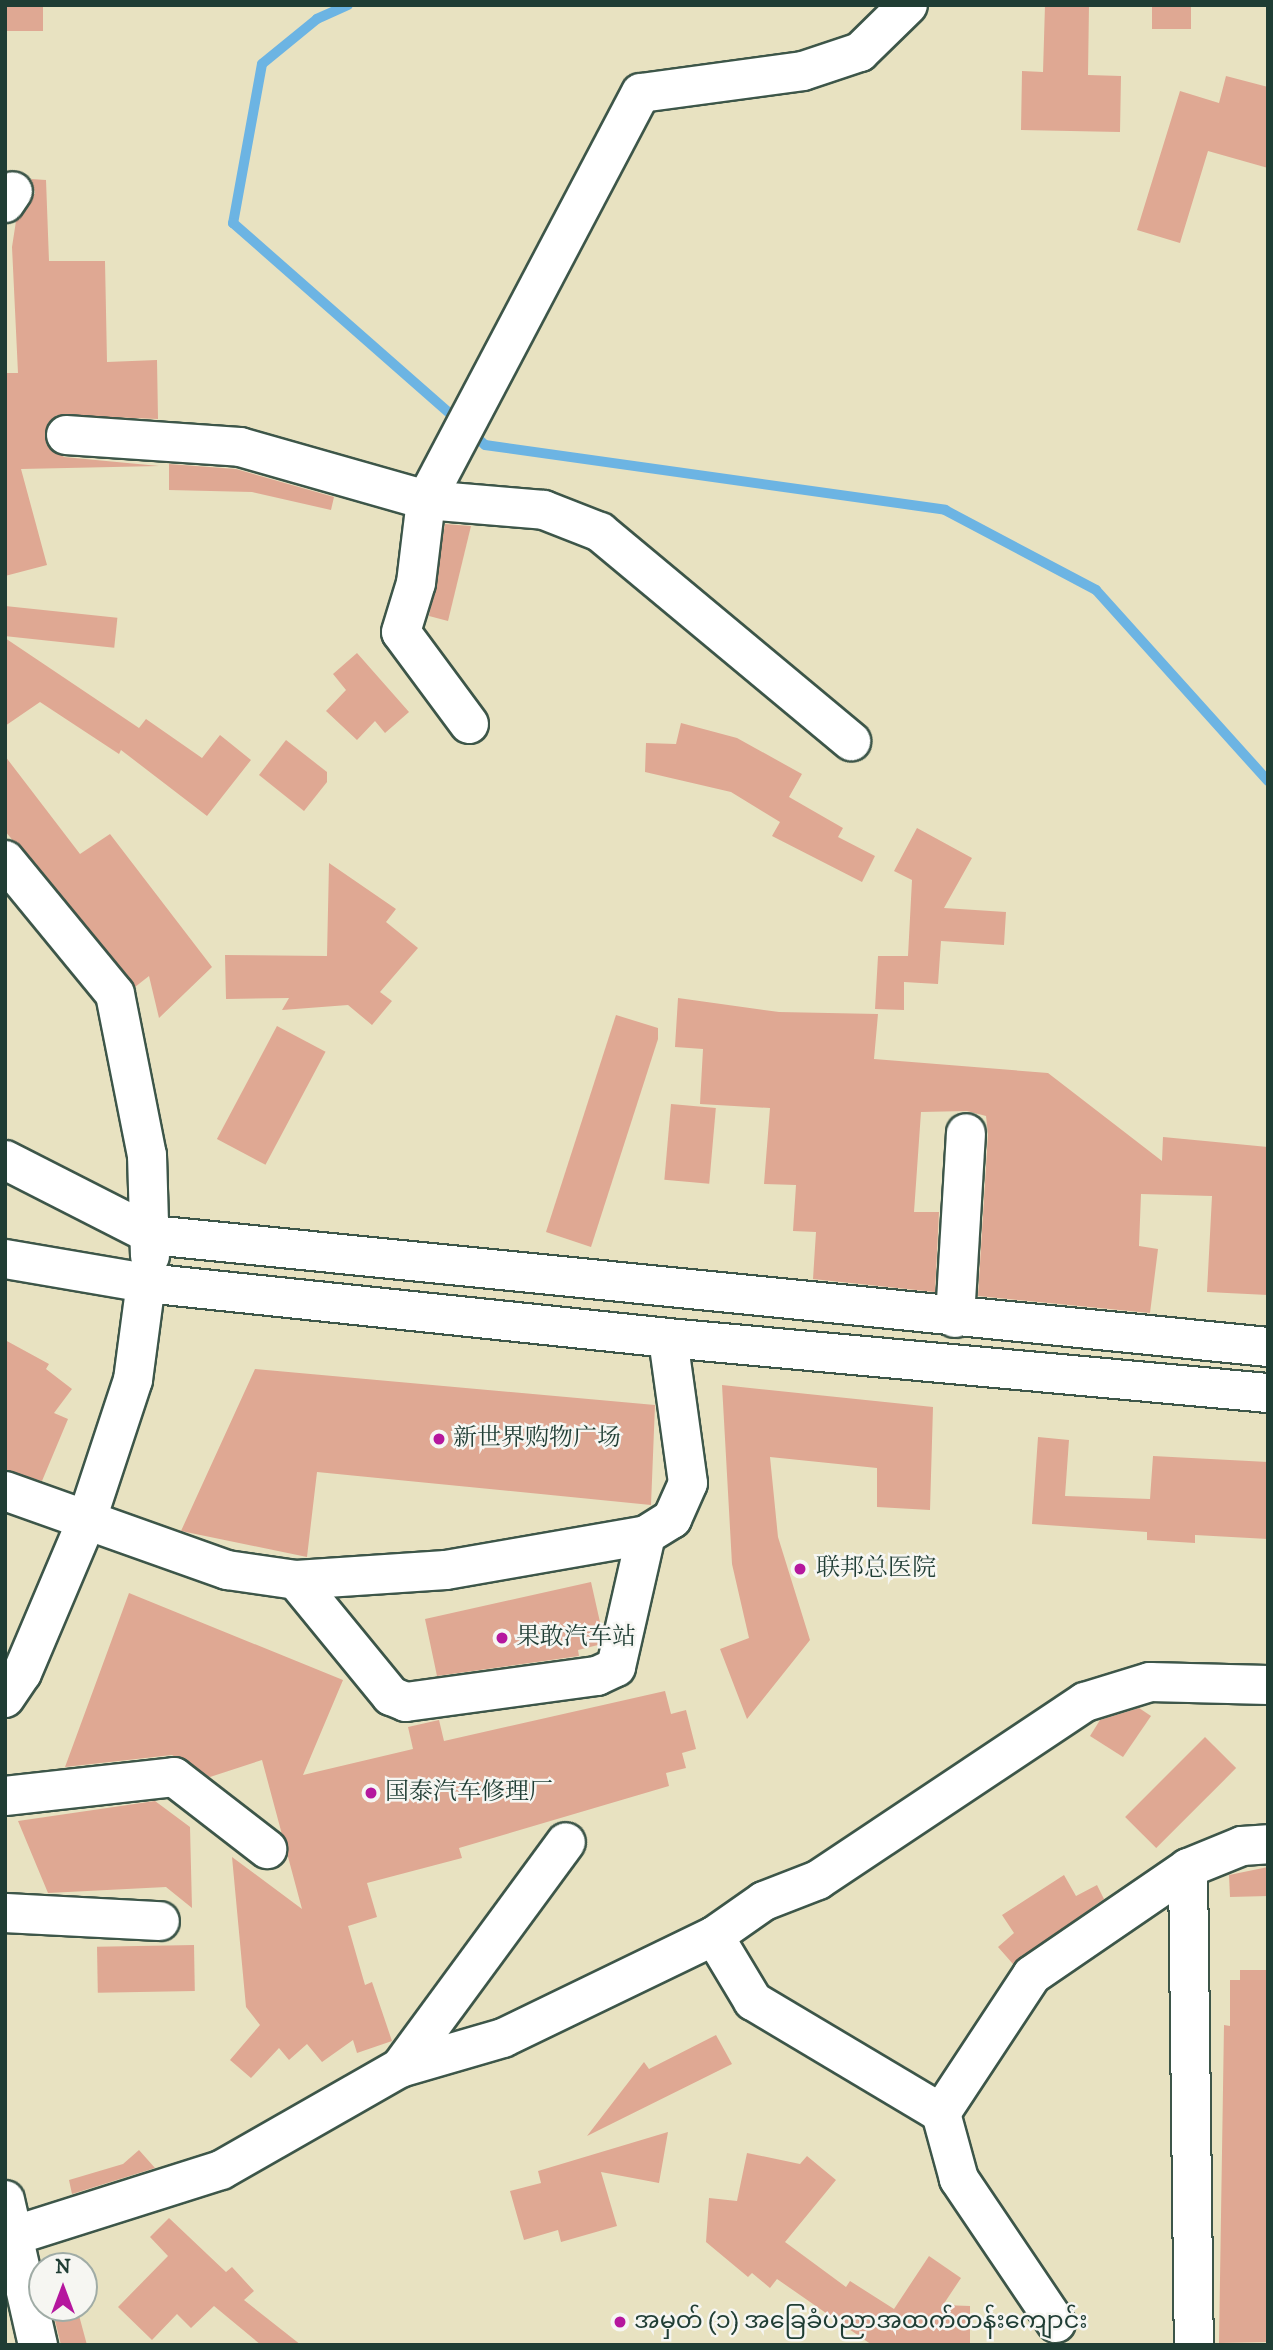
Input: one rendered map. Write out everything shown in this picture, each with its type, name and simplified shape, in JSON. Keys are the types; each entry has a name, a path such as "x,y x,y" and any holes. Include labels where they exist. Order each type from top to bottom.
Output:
{"main road":[{"path":"468,724 401,632 416,583 426,500 450,459 640,93 815,67 860,52 908,5"},
{"path":"66,435 240,447 426,500 544,510 600,532 851,741"},
{"path":"5,860 115,994 147,1155 152,1235 133,1380 86,1522 5,1698"},
{"path":"955,1318 966,1133"},
{"path":"5,1160 152,1235 1268,1348"},
{"path":"5,1259 146,1283 668,1339 1268,1393"},
{"path":"5,1491 227,1570 296,1580 446,1570 646,1535 672,1519 688,1483 668,1339"},
{"path":"296,1580 391,1696 406,1702 597,1676 615,1667 646,1535"},
{"path":"26,2340 9,2218 220,2170 400,2067 503,2038 714,1936 764,1901 818,1880 1085,1702 1150,1682 1268,1685"},
{"path":"5,1796 173,1777 267,1849"},
{"path":"400,2067 566,1842"},
{"path":"941,2113 1032,1975 1188,1868 1242,1846 1268,1844"},
{"path":"1188,1868 1194,2345"},
{"path":"5,1913 160,1921"},
{"path":"714,1936 753,2001 941,2113 958,2179 1056,2323"}],"building":[{"path":"5,5 43,5 43,31 5,31"},
{"path":"1045,5 1089,5 1088,75 1121,76 1120,132 1021,130 1022,71 1043,72"},
{"path":"1152,5 1191,5 1191,29 1152,29"},
{"path":"1226,76 1268,87 1268,168 1208,151 1180,243 1137,230 1180,91 1219,103"},
{"path":"31,179 46,180 49,261 105,261 107,362 157,360 158,419 57,415 48,423 46,444 64,457 159,466 21,469 47,565 5,576 5,373 18,373 12,247 16,221 35,193"},
{"path":"169,464 236,469 334,497 331,510 252,492 169,490"},
{"path":"445,524 471,526 448,621 429,616"},
{"path":"5,606 117,618 114,648 5,636"},
{"path":"5,638 139,728 146,719 202,758 220,735 251,760 207,816 121,750 119,754 40,702 5,726"},
{"path":"357,653 409,712 385,733 375,721 357,740 326,711 346,690 333,674"},
{"path":"681,723 737,738 802,774 789,797 843,828 838,837 875,856 862,882 772,836 780,822 731,792 645,772 646,743 676,744"},
{"path":"286,740 327,772 327,782 304,811 259,775"},
{"path":"5,756 80,854 110,834 212,967 159,1018 149,976 135,987 5,831"},
{"path":"917,828 972,858 944,908 1006,912 1004,945 941,941 938,984 904,982 904,1010 875,1009 878,956 908,956 912,880 894,871"},
{"path":"329,863 396,909 386,922 418,948 380,992 392,1001 372,1025 348,1005 282,1010 289,998 226,999 225,955 327,956"},
{"path":"678,998 779,1012 878,1014 874,1059 1048,1073 1162,1161 1163,1137 1268,1147 1268,1295 1207,1292 1212,1196 1141,1194 1139,1246 1158,1249 1150,1313 978,1296 988,1134 986,1116 967,1111 921,1112 914,1212 939,1212 935,1292 813,1279 816,1232 793,1231 796,1185 764,1184 770,1108 700,1104 703,1049 675,1047"},
{"path":"616,1015 658,1028 658,1039 591,1247 546,1232"},
{"path":"277,1026 326,1052 265,1165 217,1139"},
{"path":"671,1104 716,1108 709,1184 664,1180"},
{"path":"5,1340 49,1364 46,1369 72,1389 54,1413 68,1419 42,1481 5,1470"},
{"name":"新世界购物广场","path":"255,1369 655,1405 651,1505 317,1472 307,1557 181,1531"},
{"path":"722,1385 933,1407 930,1510 877,1507 877,1468 770,1457 778,1537 810,1640 747,1719 720,1649 749,1638 732,1564"},
{"path":"1038,1437 1069,1440 1065,1496 1150,1499 1153,1456 1268,1462 1268,1539 1195,1535 1195,1543 1147,1540 1147,1532 1032,1524"},
{"name":"果敢汽车站","path":"591,1582 602,1631 598,1645 578,1650 579,1656 437,1676 425,1619"},
{"path":"129,1593 343,1680 303,1775 413,1749 408,1727 439,1720 444,1741 665,1691 671,1714 686,1710 696,1749 682,1753 686,1768 666,1773 669,1786 459,1848 462,1858 367,1883 377,1917 348,1926 365,1985 372,1982 392,2041 357,2053 353,2040 322,2062 307,2044 289,2060 279,2048 251,2078 230,2060 260,2025 246,2007 232,1857 302,1909 262,1760 210,1777 172,1755 65,1767"},
{"path":"1139,1708 1151,1716 1123,1757 1090,1736 1100,1720"},
{"path":"1205,1737 1236,1768 1156,1848 1125,1817"},
{"path":"155,1801 190,1827 192,1908 166,1887 48,1893 18,1821"},
{"path":"1268,1867 1268,1896 1230,1897 1229,1875"},
{"path":"1064,1875 1076,1896 1097,1885 1104,1899 1013,1964 998,1947 1014,1933 1002,1915"},
{"path":"194,1945 195,1991 98,1993 97,1947"},
{"path":"1240,1970 1268,1970 1268,2342 1219,2343 1224,2025 1230,2026 1230,1980 1240,1980"},
{"path":"716,2035 732,2064 587,2136 644,2062 649,2069"},
{"path":"668,2132 659,2183 601,2172 617,2226 561,2242 558,2230 524,2240 510,2191 541,2183 538,2171"},
{"path":"139,2150 155,2168 72,2194 69,2180 123,2164"},
{"path":"747,2153 800,2164 807,2156 836,2180 785,2242 846,2287 850,2281 894,2309 929,2256 961,2278 943,2305 970,2306 970,2345 872,2345 777,2279 770,2288 752,2273 748,2277 706,2242 709,2198 737,2201"},
{"path":"169,2218 226,2272 232,2267 254,2291 244,2300 301,2345 261,2345 214,2306 191,2328 177,2314 152,2340 118,2307 168,2256 150,2237"},
{"path":"55,2322 81,2322 87,2345 61,2345"}],"waterway":[{"path":"348,5 317,19 262,64 233,223 458,421"},
{"path":"469,431 485,445 945,510 1096,590 1268,781"}],"place":[{"name":"新世界购物广场","path":"439,1439"},
{"name":"联邦总医院","path":"800,1569"},
{"name":"果敢汽车站","path":"502,1638"},
{"name":"国泰汽车修理厂","path":"371,1793"},
{"name":"အမှတ် (၁) အခြေခံပညာအထက်တန်းကျောင်း","path":"620,2322"}]}
